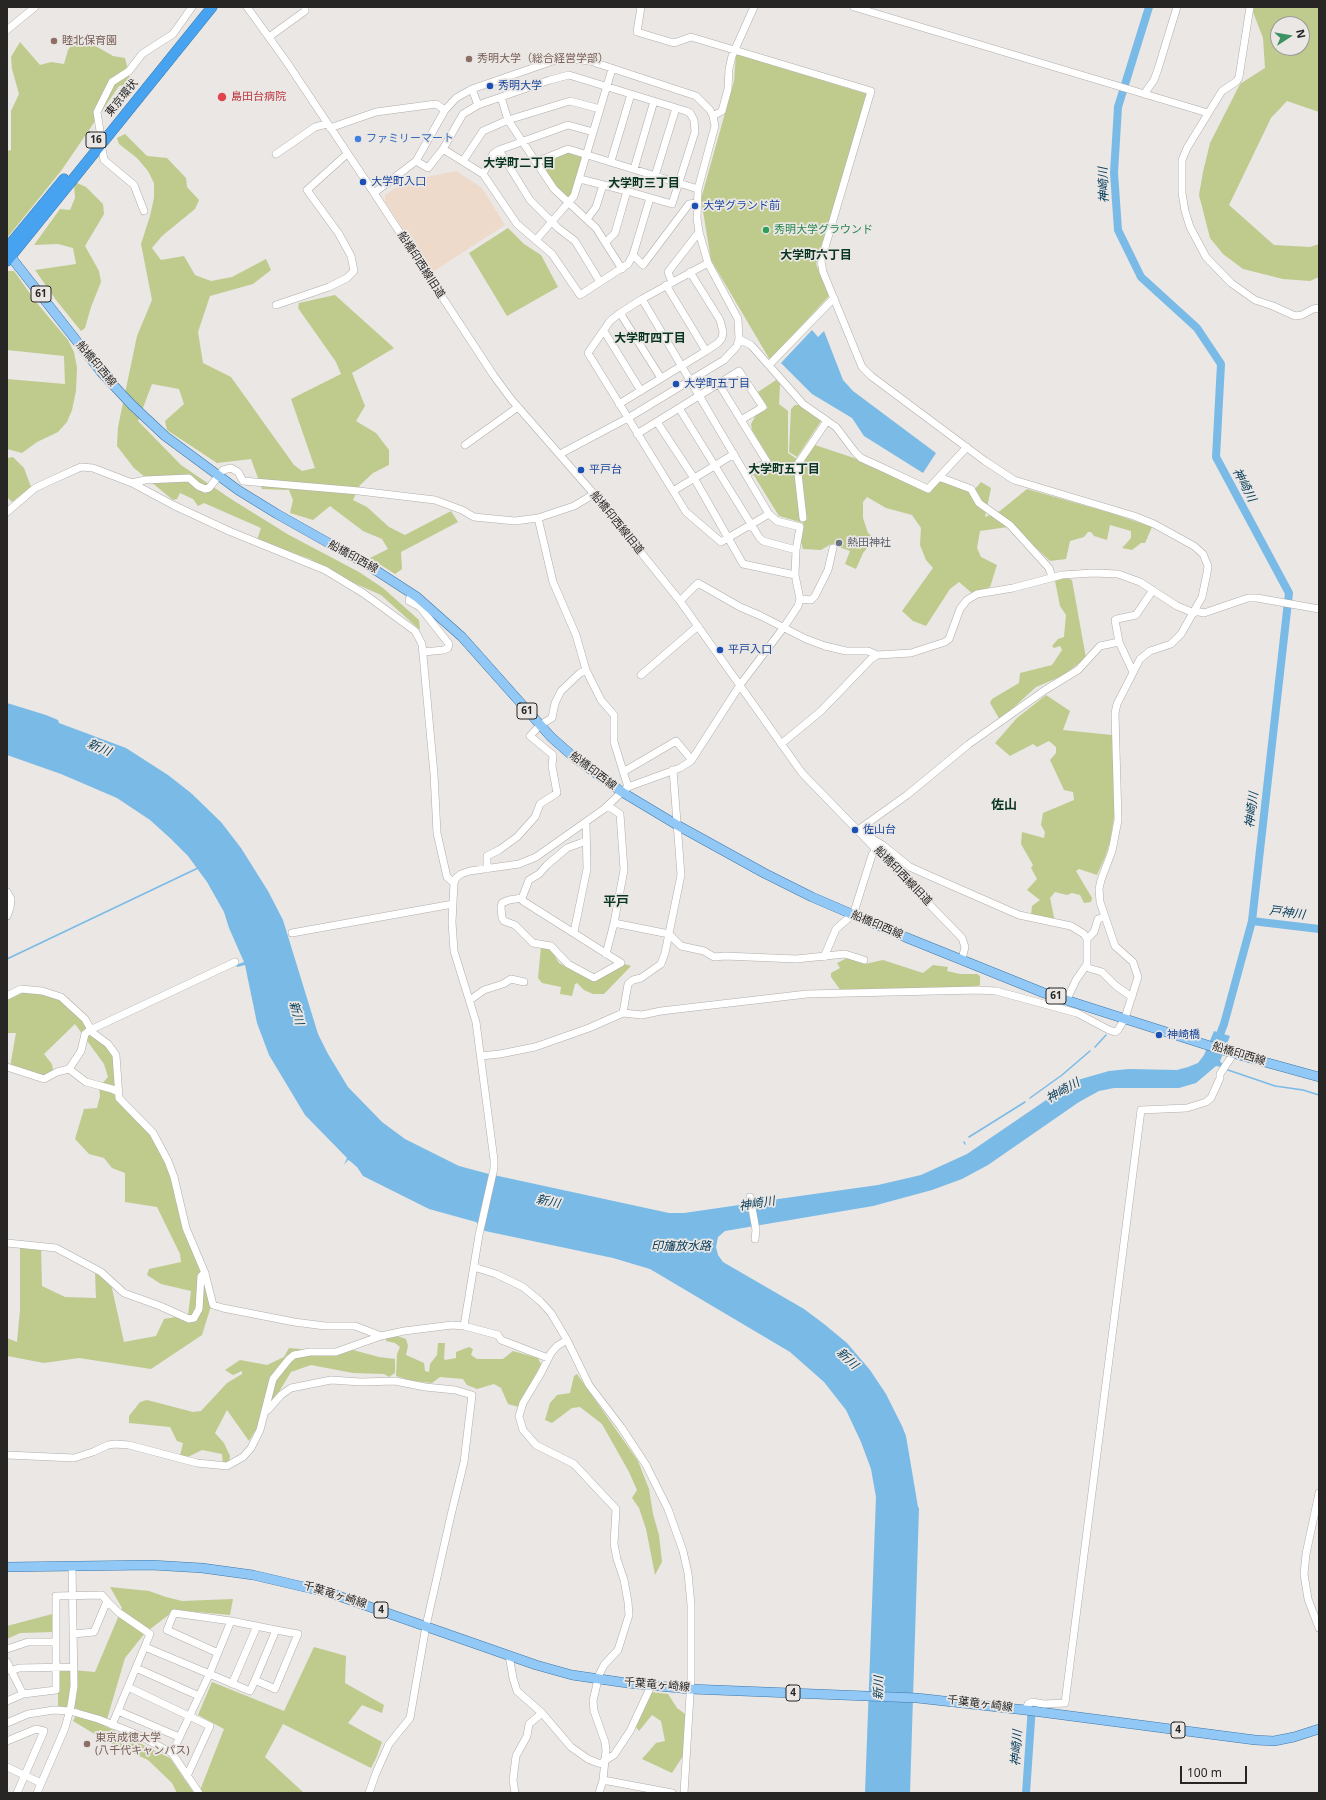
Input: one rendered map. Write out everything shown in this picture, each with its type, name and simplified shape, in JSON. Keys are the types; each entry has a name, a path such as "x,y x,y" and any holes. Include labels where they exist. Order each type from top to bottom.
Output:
{"highway":[{"name":"東京環状","path":"8,254 204,7"},
{"name":"東京環状","path":"8,254 212,7"}],"main road":[{"name":"船橋印西線","path":"8,254 101,372 132,405 165,436 218,476 277,514 366,564 428,606 462,637 540,725 576,759 625,789 677,825 768,875 852,915 962,959 1012,981 1200,1043 1319,1077"},
{"name":"千葉竜ヶ崎線","path":"7,1567 164,1566 202,1568 253,1574 330,1593 509,1655 572,1675 651,1686 690,1689 916,1697 1030,1710 1255,1740 1274,1741 1294,1737 1319,1729"}],"street":[{"path":"7,30 35,7"},
{"path":"100,131 97,112 112,82 129,71 142,54 173,34 192,7"},
{"name":"船橋印西線旧道","path":"247,7 269,37 374,193 488,369 518,407 594,494 680,601 781,744 812,784 962,938 965,947 962,959"},
{"path":"269,37 305,11 305,7"},
{"path":"481,1056 535,1047 589,1028 623,1013 642,1014 807,994 978,990 996,991 1077,1013 1115,1032 1121,1027 1125,1018 1138,978 1133,962 1115,946 1100,902 1099,889 1116,837 1118,820 1115,712 1140,659 1145,654 1175,641 1181,634 1202,597 1208,566 1203,554 1194,546 1154,524 1134,516 1025,485 1014,480 967,448 871,376 862,367 823,272 821,261 871,91 691,37 674,43 638,32 641,7"},
{"path":"713,116 722,111 728,89 729,69 734,50 754,7"},
{"path":"854,7 1208,113"},
{"path":"1144,94 1154,80 1177,7"},
{"path":"1250,7 1239,77 1222,91 1187,148 1182,160 1182,193 1190,227 1199,246 1222,275 1255,300 1296,316 1319,308"},
{"path":"374,193 416,161 445,110 456,98 472,89 565,58 590,62 696,96 707,106 713,116 715,126 698,189 697,203 699,232 708,263 738,319 739,339 732,353 724,360 628,418 560,454"},
{"path":"536,240 574,196 612,69"},
{"path":"416,161 428,168 443,149 463,114 478,105 569,75 690,113 694,120 696,127 690,153 678,183 672,204 580,179"},
{"path":"472,89 478,105"},
{"path":"611,162 631,94"},
{"path":"501,97 508,120 554,189 596,228 622,269"},
{"path":"463,161 483,131 508,120 570,101 600,109"},
{"path":"634,169 654,101"},
{"path":"276,154 316,127 329,126 376,112 436,104 445,110"},
{"path":"655,176 676,108"},
{"path":"483,174 493,154 521,141 568,125 593,132"},
{"path":"102,149 104,160 134,185 144,211"},
{"path":"443,149 483,174 516,224 552,254 580,295 628,264 633,256 650,198"},
{"path":"536,162 568,149 698,189"},
{"path":"499,150 530,200 552,222 575,241 600,282"},
{"path":"276,305 329,287 347,278 354,271 351,256 339,234 307,190 347,154"},
{"path":"587,219 596,207 603,185"},
{"path":"606,242 614,233 627,191"},
{"path":"633,256 643,265 689,204 697,203"},
{"path":"699,232 668,272 669,284 706,351"},
{"path":"708,263 642,299 620,313 610,321 588,353 686,512 721,542 769,514"},
{"path":"619,404 706,351 722,338 722,327 720,320 690,272"},
{"path":"769,365 834,298"},
{"path":"464,1326 479,1235 494,1168 492,1139 476,1022 454,951 453,904 454,883 456,878 461,874 520,864 536,857 608,806 625,789 680,768 691,759 740,685 784,627 798,606 800,599 795,574 796,550 800,527 777,521 769,514 747,474 698,396 642,299"},
{"path":"620,313 661,378"},
{"path":"604,331 640,391"},
{"path":"739,339 751,345 803,404 842,433 855,452 867,460 928,489 967,448"},
{"path":"637,434 739,371 763,407 741,420"},
{"path":"719,384 767,462 747,474"},
{"path":"465,445 518,407"},
{"path":"679,408 750,525 763,541 796,550"},
{"path":"803,518 797,465 827,421"},
{"path":"657,422 694,478 729,537 743,564 795,574"},
{"path":"673,491 734,454"},
{"path":"7,512 35,488 81,467 93,468 132,483 192,514 325,570 363,593 415,631 422,644 423,652 437,833 447,877 454,883"},
{"path":"132,483 145,480 189,478 198,486 205,489 209,488 223,470 231,468 238,472 243,481 359,491 435,500 462,510 474,517 515,521 538,518 574,506 594,494"},
{"path":"939,477 971,489 979,503 1010,524 1049,568 1052,577"},
{"path":"538,518 553,582 576,635 586,670 601,700 614,715 614,742 623,772 625,789"},
{"path":"800,599 812,600 815,596 828,570 833,548"},
{"path":"680,601 698,583 740,607 824,646 846,651 868,651 877,655 911,653 945,642 952,636 960,609 966,600 972,596 1031,584 1052,577 1093,573 1118,574 1140,582 1177,606 1194,612 1204,613 1248,598 1264,599 1316,608"},
{"path":"1133,672 1119,642 1115,620 1136,615 1153,590"},
{"path":"410,593 409,601 420,607 449,644 448,648 444,650 423,652"},
{"path":"641,675 698,626"},
{"path":"1067,999 1085,967 1088,957 1087,939 1077,928 1019,915 910,867 884,846 858,830 907,795 969,744 1045,690 1078,670 1100,646 1119,642"},
{"path":"781,744 822,711 877,655"},
{"path":"487,869 487,856 499,850 517,837 535,817 540,804 557,793 552,766 553,755 530,736 540,725 552,718 555,703 560,691 580,673 586,670"},
{"path":"623,772 676,740 691,759"},
{"path":"623,1013 628,984 633,980 641,978 661,964 664,959 680,875 673,770"},
{"path":"606,954 614,923 624,870 620,814 608,806"},
{"path":"574,932 587,869 586,822"},
{"path":"522,898 529,880 539,874 567,848 586,841"},
{"path":"824,957 836,929 852,915 872,856 876,849"},
{"path":"7,892 11,899 7,916"},
{"path":"522,898 606,954 621,962 594,978 568,964 551,946 530,941 515,925 504,921 502,918 502,904 509,900 522,898"},
{"path":"292,933 453,904"},
{"path":"1087,939 1094,932 1098,919 1104,916"},
{"path":"614,923 669,934 681,946 704,951 714,957 725,956 796,959 845,954 864,960"},
{"path":"7,1067 44,1078 57,1072 69,1069 81,1051 85,1034 90,1030 235,962"},
{"path":"1085,967 1102,972 1116,986 1132,997"},
{"path":"470,1000 484,990 511,980 524,982"},
{"path":"7,996 21,989 42,991 62,997 85,1019 90,1030 108,1044 116,1055 119,1098 153,1133 168,1161 174,1177 186,1228 205,1273 213,1305 294,1322 325,1326 355,1326 381,1336"},
{"path":"1030,1710 1028,1704 1032,1702 1044,1704 1065,1703 1141,1110 1187,1108 1206,1102 1212,1098 1220,1078 1220,1074 1232,1058 1233,1053"},
{"path":"69,1069 86,1082 118,1092"},
{"path":"750,1197 756,1230 754,1239"},
{"path":"7,1242 56,1248 101,1272 124,1293 160,1306 189,1319 194,1318 199,1310 201,1276 205,1273"},
{"path":"474,1267 506,1278 523,1287 551,1313 567,1340 589,1385 622,1427 659,1488 676,1531 688,1573 691,1605 690,1689 684,1792 677,1790 673,1793 603,1780"},
{"path":"7,1455 74,1458 108,1445 115,1444 130,1445 197,1463 227,1466 244,1457 252,1448 264,1418 274,1379 294,1354 310,1352 336,1352 381,1336 431,1327 452,1325 464,1326 498,1335 501,1340 548,1358"},
{"path":"567,1340 557,1346 548,1358 542,1373 520,1411 520,1424 536,1445 574,1464 616,1510 614,1544 624,1580 628,1602 628,1615 618,1650 604,1665 597,1679 593,1701 594,1711 605,1742 603,1780 600,1793"},
{"path":"264,1418 272,1404 291,1388 331,1380 360,1382 395,1381 425,1387 455,1390 472,1395 464,1462 450,1515 426,1626 410,1718 389,1744 376,1773 370,1793"},
{"path":"1319,1493 1306,1554 1304,1574 1308,1599 1319,1628"},
{"path":"37,1793 65,1728 70,1711 74,1686 72,1566"},
{"path":"7,1701 22,1694 56,1690 56,1596 102,1595 118,1612 150,1634 112,1725"},
{"path":"74,1634 94,1632 107,1601"},
{"path":"218,1653 167,1630 174,1613 231,1621 298,1634 275,1689 255,1680"},
{"path":"172,1753 209,1675 231,1621"},
{"path":"232,1684 257,1626"},
{"path":"145,1647 250,1691 276,1630"},
{"path":"7,1648 28,1642 56,1642"},
{"path":"509,1655 516,1688 542,1713 571,1747 588,1759 598,1763 604,1762 614,1755 630,1731 651,1686"},
{"path":"7,1662 22,1694"},
{"path":"11,1671 19,1668 56,1666 74,1667"},
{"path":"136,1668 199,1696"},
{"path":"128,1687 210,1726 187,1776"},
{"path":"7,1723 19,1717 40,1711 70,1711 112,1725 136,1734 172,1753 199,1793"},
{"path":"118,1711 180,1737"},
{"path":"515,1793 513,1780 516,1756 528,1736 529,1724 542,1713"},
{"path":"7,1741 18,1735 36,1729 44,1731 17,1793"},
{"path":"7,1767 41,1783"}],"shaded area":[{"path":"456,171 482,188 505,225 431,273 385,201 385,195 406,181"}],"green space":[{"path":"1254,7 1319,7 1319,112 1287,101 1271,118 1229,205 1274,245 1310,247 1319,244 1319,277 1310,281 1283,279 1243,269 1223,254 1210,238 1199,195 1210,143 1240,84 1265,68 1263,38 1253,12"},
{"path":"78,36 113,56 125,58 131,83 119,86 61,171 7,238 7,151 11,150 11,111 19,94 12,69 11,57 20,42 40,65 51,62 64,64 68,50"},
{"name":"秀明大学グラウンド","path":"736,54 867,94 816,264 829,296 770,360 711,260 701,199 734,81"},
{"path":"125,134 147,156 167,158 186,178 187,187 199,200 195,209 162,236 152,248 161,260 184,256 195,275 211,281 232,277 266,259 271,270 253,284 210,296 198,332 203,363 231,377 294,465 302,471 315,468 291,399 341,374 336,362 298,308 299,303 335,295 394,348 352,373 365,406 356,421 376,433 389,450 389,465 373,473 360,485 353,500 367,507 389,527 405,535 451,511 458,522 401,552 402,569 395,574 370,558 388,549 382,539 363,531 330,506 313,520 290,513 293,500 289,490 262,489 251,459 217,463 167,430 165,421 184,404 179,389 152,384 138,421 181,465 231,499 289,535 359,572 383,588 419,620 420,630 381,595 345,579 310,559 257,540 261,528 204,503 198,506 193,499 180,493 177,499 173,500 134,468 117,446 118,427 137,336 152,300 141,244 154,198 154,183 148,171 137,158 119,144 117,138"},
{"path":"569,152 583,156 572,193 568,198 555,187 540,164"},
{"path":"77,183 86,187 103,204 104,214 85,246 99,271 101,282 91,307 85,328 81,331 56,300 35,270 76,264 73,248 58,244 34,245 60,209 70,210 75,198 74,185"},
{"path":"508,228 524,244 541,255 558,287 507,316 469,253"},
{"path":"7,271 14,271 36,302 68,340 74,352 77,368 76,391 72,410 67,422 58,432 37,442 22,453 7,449 7,379 65,384 64,356 7,350"},
{"path":"776,380 780,384 779,404 788,411 788,453 797,459 809,443 863,461 930,493 940,480 975,489 981,482 991,488 985,517 1000,511 1027,489 1111,513 1152,527 1145,543 1141,543 1132,550 1122,548 1131,538 1131,531 1110,525 1107,540 1094,536 1091,532 1088,532 1084,537 1070,541 1066,559 1050,561 1016,529 1008,527 980,531 977,548 981,557 997,565 990,587 973,594 959,582 950,589 926,626 913,621 902,611 933,568 926,560 920,545 921,528 912,515 886,508 867,497 863,502 863,518 868,533 872,536 873,541 863,553 856,569 845,564 850,551 831,544 821,550 803,549 800,539 803,523 779,516 753,474 771,461 752,430 751,424 756,415 768,408 758,392"},
{"path":"795,405 799,405 821,421 797,457 789,452 791,409"},
{"path":"13,457 24,468 31,487 12,502 7,497 7,458"},
{"path":"1065,577 1072,580 1086,658 1062,676 1036,687 1000,720 990,703 992,699 1019,683 1020,673 1052,665 1062,650 1060,646 1054,648 1052,646 1058,639 1064,637 1066,615 1060,606 1055,581"},
{"path":"1046,695 1070,711 1063,730 1112,735 1114,776 1115,811 1110,842 1105,857 1097,875 1079,869 1076,871 1092,898 1091,902 1084,903 1080,895 1072,893 1067,895 1055,892 1050,898 1055,922 1031,916 1032,906 1040,900 1027,890 1037,879 1031,868 1033,865 1021,844 1022,832 1044,838 1045,832 1041,825 1043,813 1074,800 1073,792 1064,790 1050,760 1056,753 1056,747 1049,741 1037,747 1033,744 1010,756 995,743 1017,718"},
{"path":"541,947 551,949 559,963 592,980 622,963 631,966 604,994 593,994 584,990 577,983 575,984 572,996 560,994 561,987 542,983 538,978"},
{"path":"849,957 865,964 883,960 923,973 933,965 948,967 947,971 960,974 977,974 980,976 980,985 973,988 841,991 831,977 831,973 840,968 837,963"},
{"path":"21,992 40,994 59,999 82,1021 89,1033 103,1043 112,1054 114,1060 117,1099 153,1137 168,1168 174,1189 175,1200 204,1278 207,1296 211,1306 202,1335 151,1369 79,1358 44,1363 7,1356 7,1338 17,1342 20,1310 20,1245 41,1247 42,1286 65,1297 96,1298 95,1271 111,1284 124,1342 156,1336 164,1319 188,1315 191,1291 161,1284 147,1275 149,1269 181,1262 180,1254 157,1207 125,1202 125,1173 112,1168 104,1158 89,1154 75,1139 84,1109 97,1108 100,1096 99,1087 108,1077 104,1064 75,1024 44,1054 52,1064 53,1070 43,1076 10,1067 16,1033 7,1033 7,999"},
{"path":"394,1335 406,1339 408,1346 406,1355 424,1363 425,1371 429,1372 430,1364 437,1355 438,1343 445,1343 445,1360 456,1358 456,1352 469,1347 473,1349 471,1355 477,1359 503,1359 513,1351 538,1358 541,1364 519,1407 508,1404 501,1388 494,1384 477,1389 467,1385 463,1379 440,1377 432,1383 412,1381 396,1376 397,1354 400,1347 395,1343 386,1341 386,1337"},
{"path":"289,1348 311,1350 313,1356 329,1356 353,1350 379,1357 395,1359 395,1373 389,1377 384,1374 353,1373 311,1365 291,1372 249,1441 227,1410 215,1433 224,1443 230,1456 229,1463 223,1464 222,1454 202,1450 188,1457 180,1456 183,1443 177,1441 170,1427 129,1423 129,1416 140,1402 147,1400 193,1412 201,1411 227,1383 242,1374 242,1371 233,1375 225,1370 240,1360 267,1365 284,1357"},
{"path":"577,1374 638,1461 649,1489 653,1514 659,1535 662,1562 655,1575 646,1529 639,1508 632,1498 637,1490 629,1472 602,1424 580,1407 572,1408 552,1423 545,1420 550,1403 557,1395 570,1393 574,1376"},
{"path":"110,1587 149,1591 182,1601 233,1599 230,1615 175,1610 145,1633 125,1658 105,1726 170,1758 194,1793 177,1793 172,1783 148,1760 106,1741 73,1721 79,1709 58,1706 58,1674 54,1632 20,1633 7,1639 7,1626 56,1613 61,1669 95,1672 122,1608"},
{"path":"314,1647 346,1656 345,1683 384,1705 382,1713 362,1705 348,1723 382,1742 371,1768 283,1724 265,1757 304,1793 199,1793 224,1729 198,1715 212,1682 284,1711"},
{"path":"651,1692 668,1694 677,1708 689,1717 683,1756 672,1773 642,1759 656,1743 665,1741 661,1721 652,1715 639,1731 636,1727"}],"water":[{"path":"812,330 818,337 824,331 843,380 853,391 936,453 923,473 864,436 852,418 812,394 781,363"},
{"name":"印旛放水路","path":"7,703 46,715 58,720 59,723 126,748 168,775 191,793 221,822 241,848 268,891 283,920 318,1034 348,1087 382,1122 405,1139 459,1166 489,1174 669,1213 684,1213 746,1204 755,1200 757,1202 878,1185 921,1175 967,1154 1074,1081 1109,1071 1129,1069 1177,1070 1188,1067 1198,1063 1204,1055 1214,1031 1230,1036 1220,1061 1223,1065 1221,1067 1216,1066 1196,1083 1179,1088 1114,1088 1099,1091 1079,1102 988,1165 962,1179 932,1190 873,1206 725,1231 718,1237 716,1247 718,1255 723,1262 804,1309 847,1343 870,1370 886,1394 906,1436 919,1508 910,1793 865,1793 876,1497 871,1469 861,1442 846,1410 824,1382 790,1352 650,1269 613,1258 485,1231 476,1222 429,1209 363,1176 357,1167 348,1160 344,1165 347,1158 305,1115 269,1055 257,1023 245,965 237,967 236,965 244,962 229,928 224,912 207,882 188,856 170,838 150,820 117,798 61,774 7,755"}],"waterway":[{"name":"神崎川","path":"1149,7 1118,107 1114,173 1118,230 1141,277 1197,328 1221,364 1216,457 1289,593 1252,921 1224,1024 1217,1042"},
{"path":"7,959 198,868"},
{"name":"戸神川","path":"1252,921 1319,929"},
{"path":"1095,1047 1106,1035"},
{"path":"1030,1098 1062,1075 1090,1051"},
{"path":"1228,1070 1275,1086 1303,1090 1319,1095"},
{"path":"969,1137 1025,1102"},
{"path":"1319,1569 1319,1578"},
{"name":"神崎川","path":"1026,1793 1032,1706"}],"place":[{"name":"睦北保育園","path":"54,41"},
{"name":"秀明大学（総合経営学部）","path":"469,59"},
{"name":"秀明大学","path":"490,86"},
{"name":"島田台病院","path":"222,97"},
{"name":"ファミリーマート","path":"358,139"},
{"name":"大学町入口","path":"363,182"},
{"name":"大学グランド前","path":"695,206"},
{"name":"秀明大学グラウンド","path":"766,230"},
{"name":"大学町五丁目","path":"676,384"},
{"name":"平戸台","path":"581,470"},
{"name":"熱田神社","path":"839,543"},
{"name":"平戸入口","path":"720,650"},
{"name":"佐山台","path":"855,830"},
{"name":"神崎橋","path":"1159,1035"},
{"name":"東京成徳大学 (八千代キャンパス)","path":"87,1744"}],"district":[{"name":"大学町二丁目","path":"519,164"},
{"name":"大学町三丁目","path":"644,184"},
{"name":"大学町六丁目","path":"816,256"},
{"name":"大学町四丁目","path":"650,339"},
{"name":"大学町五丁目","path":"784,470"},
{"name":"佐山","path":"1004,805"},
{"name":"平戸","path":"616,902"}],"water label":[{"name":"新川","path":"99,748"},
{"name":"新川","path":"296,1013"},
{"name":"新川","path":"548,1202"},
{"name":"新川","path":"847,1359"},
{"name":"新川","path":"879,1688"}]}
